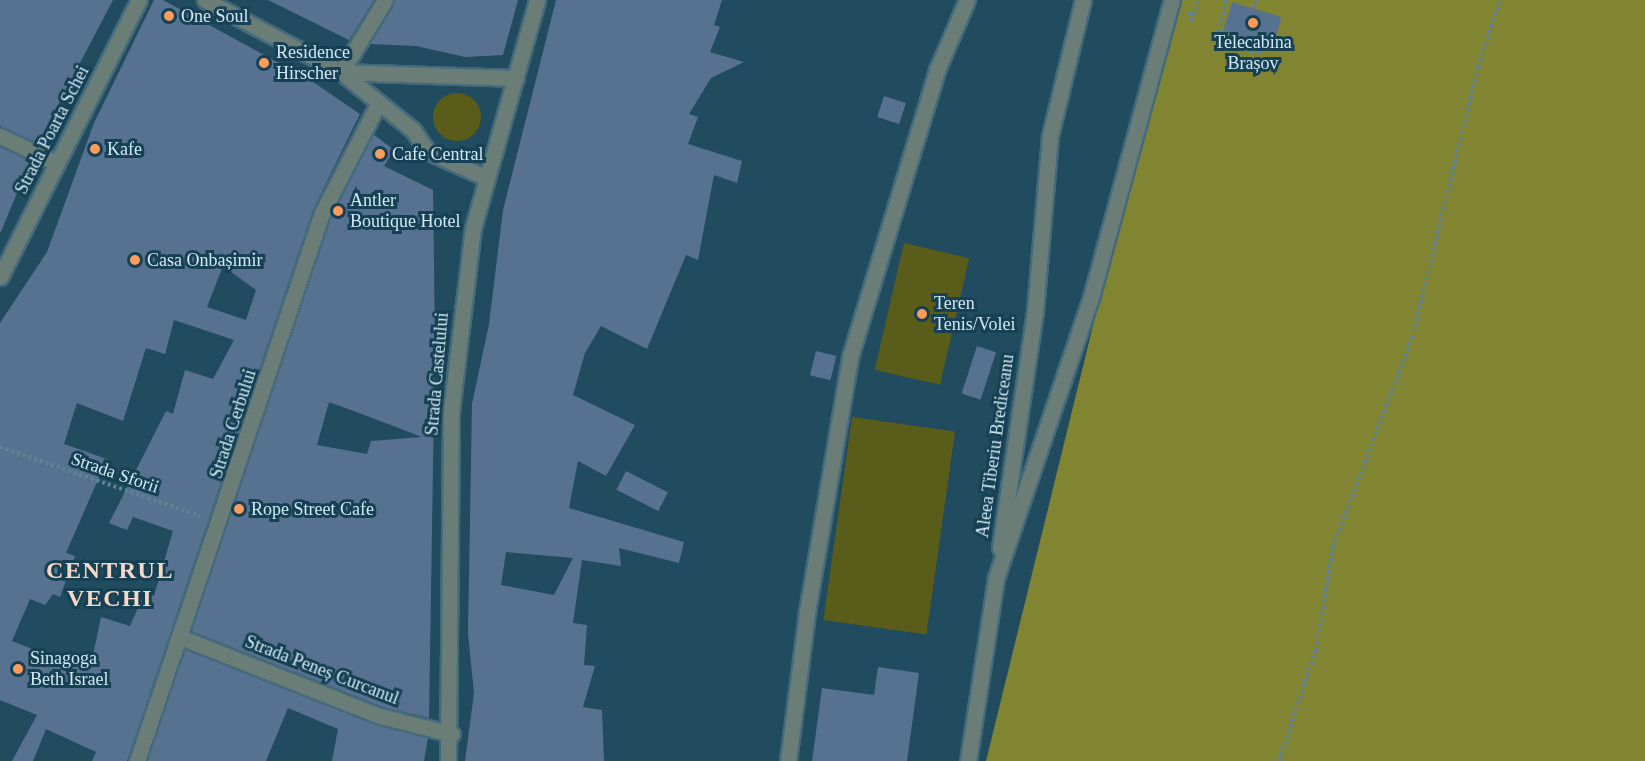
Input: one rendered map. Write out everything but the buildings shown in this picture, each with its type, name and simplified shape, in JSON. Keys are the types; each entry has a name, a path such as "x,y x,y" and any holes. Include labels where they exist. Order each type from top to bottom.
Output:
{"street":[{"name":"Strada Poarta Schei","path":"0,277 139,0"},
{"path":"205,0 341,72 413,130 427,152 487,178"},
{"path":"341,72 385,0"},
{"name":"Strada Castelului","path":"448,761 452,734 451,412 473,228 537,0"},
{"path":"788,761 807,612 850,357 937,70 967,0"},
{"name":"Aleea Tiberiu Brediceanu","path":"996,579 1035,310 1050,136 1083,0"},
{"path":"968,761 996,579 1092,294 1172,0"},
{"path":"341,72 516,78"},
{"name":"Strada Cerbului","path":"136,761 220,524 322,213 378,104"},
{"path":"0,136 57,163"},
{"name":"Strada Peneș Curcanul","path":"180,638 380,716 452,734"}],"path":[{"path":"1185,0 1192,21 1199,0"},
{"path":"1226,0 1216,42 1260,54 1262,45"},
{"path":"1254,8 1257,0"},
{"path":"1279,761 1316,650 1333,547 1412,338 1478,67 1500,0"},
{"name":"Strada Sforii","path":"0,447 220,524"}],"shaded area":[{"path":"1173,0 1645,0 1645,761 986,761"},
{"path":"452,93 462,93 474,100 481,112 481,122 474,134 462,141 452,141 437,130 433,122 433,112 444,97"},
{"name":"Teren Tenis/Volei","path":"904,243 969,258 940,385 875,370"},
{"path":"852,417 955,431 926,634 823,620"}],"place":[{"name":"One Soul","path":"169,16"},
{"name":"Telecabina Brașov","path":"1253,23"},
{"name":"Residence Hirscher","path":"264,63"},
{"name":"Kafe","path":"95,149"},
{"name":"Cafe Central","path":"380,154"},
{"name":"Antler Boutique Hotel","path":"338,211"},
{"name":"Casa Onbașimir","path":"135,260"},
{"name":"Teren Tenis/Volei","path":"922,314"},
{"name":"Rope Street Cafe","path":"239,509"},
{"name":"Sinagoga Beth Israel","path":"18,669"}],"district":[{"name":"CENTRUL VECHI","path":"110,585"}]}
